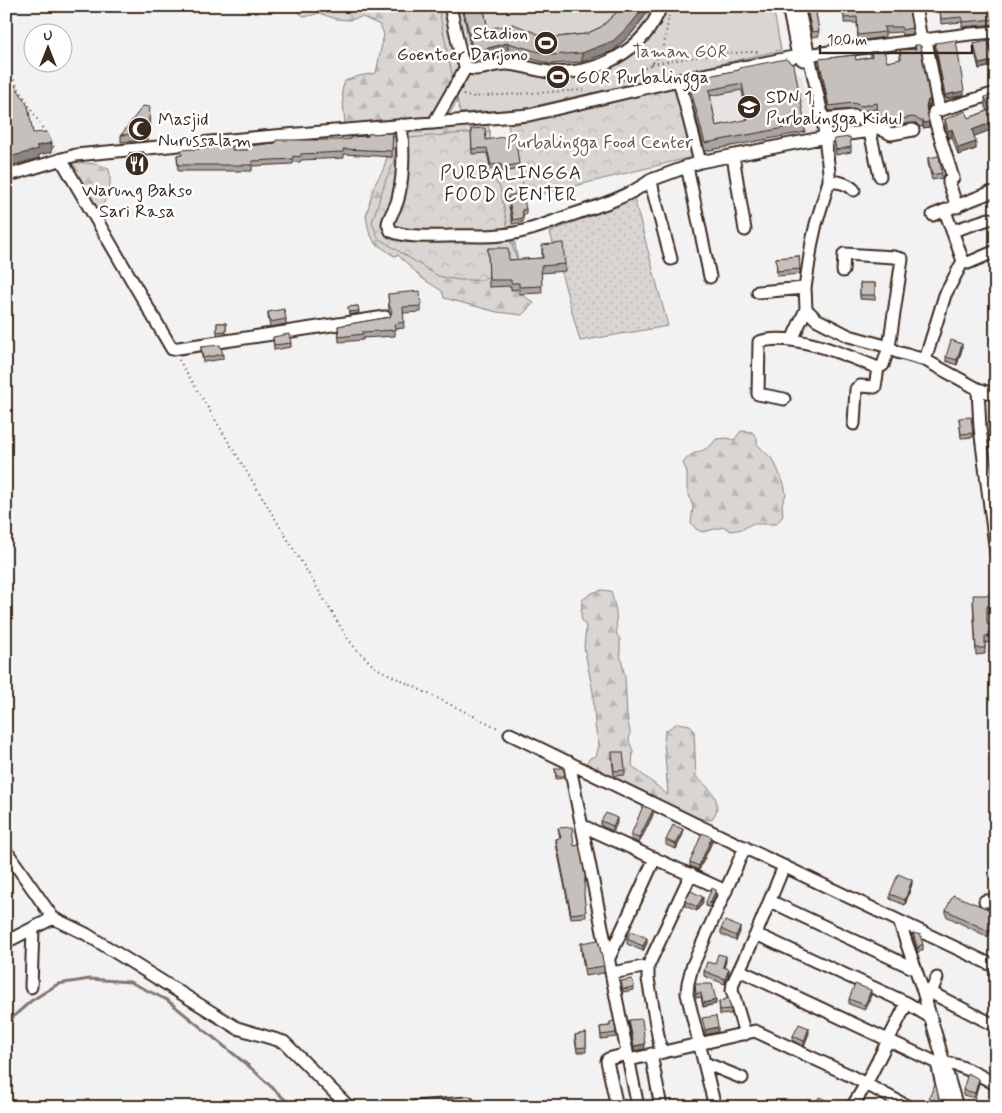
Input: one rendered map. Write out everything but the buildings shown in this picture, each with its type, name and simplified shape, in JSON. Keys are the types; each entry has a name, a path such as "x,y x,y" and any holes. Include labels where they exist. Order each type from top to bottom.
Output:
{"street":[{"path":"450,6 461,56 466,67"},
{"path":"466,67 478,69 507,64 549,72 564,72 599,66 630,49 643,37 661,6"},
{"path":"788,6 806,59 823,119 829,181 816,224 805,288 806,309 794,336"},
{"path":"798,6 806,59"},
{"path":"915,6 938,110"},
{"path":"6,176 61,159 106,152 401,125 529,116 679,80 924,40 996,32"},
{"path":"434,123 466,67"},
{"path":"679,80 700,162"},
{"path":"957,207 949,183 949,180 953,178 934,112 996,92"},
{"path":"823,119 854,116 871,128 891,134 913,130"},
{"path":"401,125 403,168 398,199 388,224 391,231 395,232 410,235 440,236 502,235 536,228 624,196 641,188 651,180 700,162 871,128"},
{"path":"871,128 880,176"},
{"path":"733,156 744,230"},
{"path":"61,159 172,349 385,317"},
{"path":"687,166 710,276"},
{"path":"651,180 672,259"},
{"path":"829,181 840,182 854,190"},
{"path":"933,215 996,192"},
{"path":"925,360 945,295 963,261 946,211"},
{"path":"952,231 989,219"},
{"path":"963,261 968,262 996,251"},
{"path":"843,271 844,254 885,256 902,259 888,348 876,387 860,386 856,389 854,424"},
{"path":"758,292 805,288"},
{"path":"806,309 816,320 847,344 881,366"},
{"path":"784,399 758,394 759,342 794,336 888,348 925,360 978,389 996,395"},
{"path":"978,389 980,428 996,552"},
{"path":"510,734 996,967"},
{"path":"569,762 638,1107"},
{"path":"583,826 726,891"},
{"path":"715,1107 687,994 688,983 692,967 745,847"},
{"path":"6,855 9,855 53,918 86,934 236,1028 284,1042 349,1107"},
{"path":"609,958 655,858"},
{"path":"744,1034 733,996 733,984 784,866"},
{"path":"661,1107 648,966 691,874"},
{"path":"770,901 915,969"},
{"path":"6,942 53,918"},
{"path":"899,921 915,969 926,990 927,1015 940,1063 957,1107"},
{"path":"31,987 33,929"},
{"path":"756,934 907,1003 927,1015"},
{"path":"612,973 648,966"},
{"path":"740,970 888,1040 940,1063 967,1070 996,1084"},
{"path":"926,990 937,978"},
{"path":"926,990 996,1026"},
{"path":"852,1107 866,1084 907,1003"},
{"path":"617,1107 608,1059 656,1053 756,1032 836,1068 909,1107"},
{"path":"705,1063 742,1078"},
{"path":"940,1063 947,1107"},
{"path":"416,1107 468,1103"}],"path":[{"path":"652,64 709,55 765,52"},
{"path":"6,67 46,134"},
{"path":"51,142 61,159"},
{"path":"172,349 290,545 348,639 357,650 376,668 510,734"}],"shaded area":[{"name":"SDN 1 Purbalingga Kidul","path":"787,62 802,77 815,132 698,154 684,83"}],"green space":[{"path":"289,6 446,6 457,102 450,113 345,124 342,90 345,81 376,73 384,34 380,25 362,17 349,20 336,19 319,13 305,17"},
{"name":"GOR Purbalingga","path":"438,6 773,6 781,50 522,109 460,113"},
{"name":"Purbalingga Food Center","path":"674,85 692,157 526,198 508,126"},
{"name":"Purbalingga Food Center","path":"487,124 490,131 489,174 491,176 499,175 508,168 519,169 525,180 524,191 508,201 518,262 504,282 534,303 522,315 497,312 444,298 442,291 423,279 398,255 394,256 375,243 369,232 366,216 374,186 383,170 393,137 396,135 411,142 403,133"},
{"name":"Purbalingga Food Center","path":"490,131 489,174 500,187 510,239 518,262 482,280 458,280 438,276 378,238 372,222 386,179 394,163 396,139"},
{"path":"71,162 97,164 109,169 110,183 107,196 100,208 90,218 68,182"},
{"path":"634,198 668,326 580,341 550,232"},
{"path":"741,431 752,432 757,438 757,444 774,461 784,484 786,494 782,504 783,516 776,524 751,524 743,529 731,531 724,527 702,532 691,523 693,507 687,489 687,472 683,463 691,455 708,448 716,439 728,438 734,440"},
{"path":"602,590 611,591 616,611 617,635 620,639 620,653 625,677 627,716 630,732 629,741 633,751 632,766 668,795 665,731 678,723 690,725 694,731 696,777 711,790 716,801 716,813 712,820 696,818 686,820 585,765 590,758 596,756 599,746 595,726 593,692 584,647 586,627 581,618 582,600 592,593"}],"waterway":[{"path":"6,1023 31,1001 58,984 90,979 130,982 167,1000 251,1068 293,1107"}],"place":[{"name":"Stadion Goentoer Darjono","path":"546,43"},
{"name":"GOR Purbalingga","path":"558,77"},
{"name":"SDN 1 Purbalingga Kidul","path":"749,107"},
{"name":"Masjid Nurussalam","path":"140,129"},
{"name":"Warung Bakso Sari Rasa","path":"137,164"}],"district":[{"name":"PURBALINGGA FOOD CENTER","path":"511,183"}],"park label":[{"name":"Taman GOR","path":"680,51"}]}
